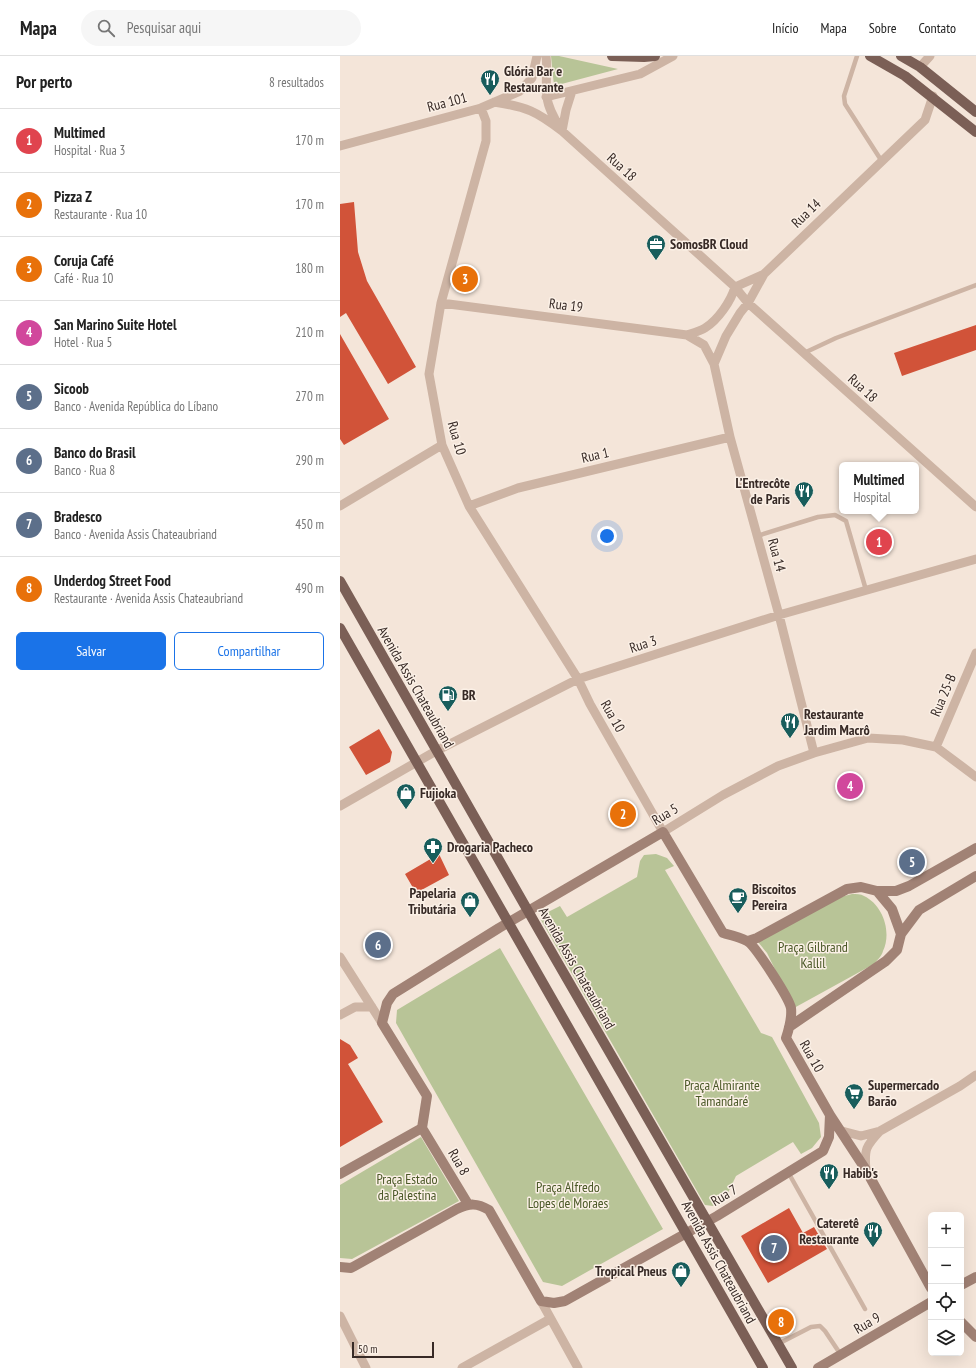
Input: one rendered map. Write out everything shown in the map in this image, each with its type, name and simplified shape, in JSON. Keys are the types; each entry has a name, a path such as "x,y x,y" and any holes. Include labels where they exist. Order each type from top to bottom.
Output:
{"main road":[{"path":"612,56 655,56"},
{"path":"870,56 905,76 976,132"},
{"path":"901,56 920,67 976,112"},
{"name":"Avenida Assis Chateaubriand","path":"340,581 436,751 792,1368"},
{"name":"Avenida Assis Chateaubriand","path":"340,628 763,1368"},
{"name":"Rua 5","path":"382,1023 387,1003 393,994 509,923 663,832"},
{"name":"Rua 10","path":"663,832 724,933 748,941 761,957 786,998 791,1008 786,1038 830,1115 842,1131 866,1170 929,1284"},
{"path":"748,941 757,938 847,889 861,887 877,891 896,891 909,886 976,848"},
{"path":"789,1027 886,961 897,950 901,934 919,910 976,876"},
{"path":"877,891 892,909 901,934"},
{"path":"340,1174 422,1128 427,1096 382,1023"},
{"name":"Rua 7","path":"541,1301 554,1303 565,1301 707,1222 823,1151 829,1137 830,1115"},
{"name":"Rua 8","path":"422,1128 468,1204"},
{"path":"340,1277 350,1268 468,1204 479,1204 489,1210 541,1301"},
{"path":"340,1267 350,1268"},
{"path":"963,1284 976,1277"},
{"name":"Rua 9","path":"818,1368 928,1304"},
{"path":"964,1325 976,1336"}],"street":[{"name":"Rua 101","path":"340,146 481,108 520,91 532,78 538,59 537,56"},
{"name":"Rua 18","path":"546,56 548,68 546,97 550,109 562,132"},
{"path":"546,97 640,74 673,56"},
{"path":"920,67 930,56"},
{"path":"562,132 566,110 572,91"},
{"name":"Rua 14","path":"714,364 726,336 748,303 764,274 881,160 925,120 932,96"},
{"name":"Rua 18","path":"494,102 521,106 542,116 562,132 735,287 748,303 976,507"},
{"name":"Rua 10","path":"481,108 486,121 486,141 441,303 429,374 442,445 469,506 578,679 590,704 663,832"},
{"path":"687,335 706,328 718,316 732,297 735,287 764,274"},
{"name":"Rua 19","path":"441,303 687,335"},
{"name":"Rua 14","path":"687,335 704,345 714,364 730,437 779,615 814,753"},
{"name":"Rua 1","path":"469,506 518,488 730,437"},
{"path":"340,506 442,445"},
{"name":"Rua 3","path":"340,806 418,763 436,751 578,679 779,615 976,559"},
{"name":"Rua 25-B","path":"936,747 976,653"},
{"name":"Rua 5","path":"663,832 723,794 778,766 814,753 868,738 903,740 936,747 976,776"},
{"path":"340,957 382,1023"},
{"path":"340,1015 355,1007 372,1007"},
{"path":"842,1131 861,1136 880,1131 960,1086 976,1075"},
{"path":"866,1170 865,1154 867,1145 880,1131"},
{"path":"541,1301 578,1368"},
{"path":"340,1316 366,1368"},
{"path":"462,1368 550,1319"}],"lane":[{"path":"857,56 844,96 845,104 881,160"},
{"path":"804,353 836,338 976,285"},
{"path":"757,536 818,517 835,515 846,521 866,590"},
{"path":"788,1172 866,1309"},
{"path":"778,1344 811,1327 820,1326 826,1331 841,1355"}],"green space":[{"path":"551,56 559,56 618,69 554,86"},
{"name":"Praça Almirante Tamandaré","path":"656,854 667,858 674,866 665,870 761,1033 772,1037 819,1123 821,1137 812,1148 801,1154 793,1142 736,1176 726,1197 713,1206 705,1205 541,920 548,912 560,906 567,917 637,877 640,861 644,855"},
{"name":"Praça Gilbrand Kallil","path":"852,894 861,895 871,900 881,912 886,928 886,944 882,955 874,964 794,1008 767,953 758,942 837,898"},
{"name":"Praça Alfredo Lopes de Moraes","path":"500,948 663,1229 562,1286 543,1282 396,1023 397,1010"},
{"name":"Praça Estado da Palestina","path":"421,1137 459,1201 352,1259 340,1258 340,1185"}],"building":[{"path":"354,202 358,252 367,281 416,367 388,384 346,313 340,317 340,204"},
{"path":"976,325 976,350 902,376 894,353"},
{"path":"340,334 389,419 344,445 340,439"},
{"path":"379,729 392,752 390,762 366,775 349,747"},
{"name":"Drogaria Pacheco","path":"439,854 449,875 416,893 405,874"},
{"path":"340,1039 350,1045 358,1058 348,1064 383,1122 340,1147"},
{"path":"789,1208 803,1233 814,1227 827,1249 768,1283 741,1236"}],"place":[{"name":"Glória Bar e Restaurante","path":"490,96"},
{"name":"SomosBR Cloud","path":"656,261"},
{"name":"Coruja Café","path":"465,279"},
{"name":"L’Entrecôte de Paris","path":"804,508"},
{"name":"Multimed","path":"879,542"},
{"name":"BR","path":"448,712"},
{"name":"Restaurante Jardim Macrô","path":"790,739"},
{"name":"San Marino Suite Hotel","path":"850,786"},
{"name":"Fujioka","path":"406,810"},
{"name":"Pizza Z","path":"623,814"},
{"name":"Sicoob","path":"912,862"},
{"name":"Drogaria Pacheco","path":"433,864"},
{"name":"Biscoitos Pereira","path":"738,914"},
{"name":"Papelaria Tributária","path":"470,918"},
{"name":"Banco do Brasil","path":"378,945"},
{"name":"Supermercado Barão","path":"854,1110"},
{"name":"Habib's","path":"829,1190"},
{"name":"Bradesco","path":"774,1248"},
{"name":"Cateretê Restaurante","path":"873,1248"},
{"name":"Tropical Pneus","path":"681,1288"},
{"name":"Underdog Street Food","path":"781,1322"}]}
